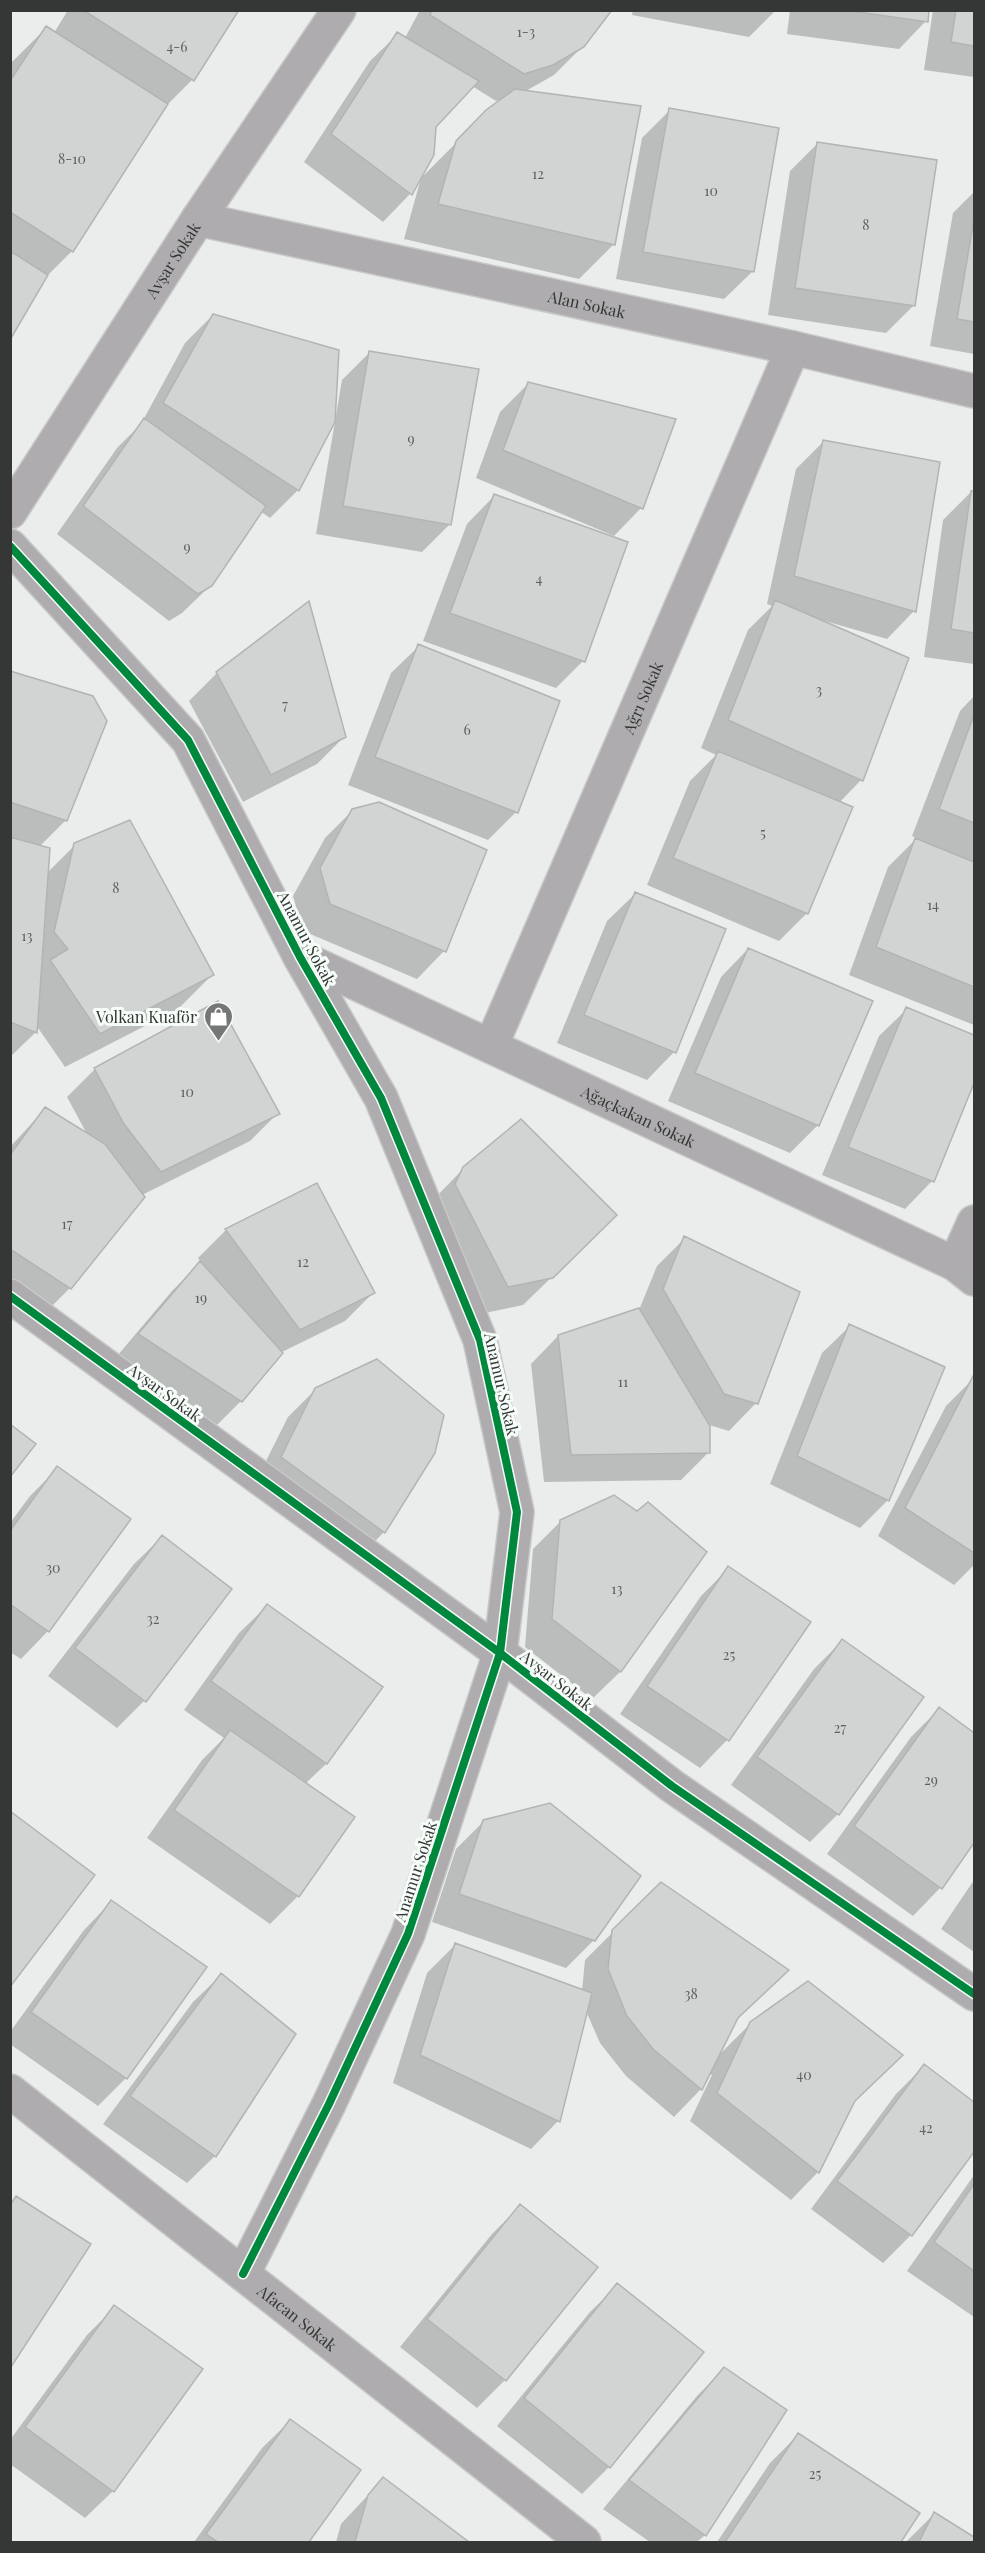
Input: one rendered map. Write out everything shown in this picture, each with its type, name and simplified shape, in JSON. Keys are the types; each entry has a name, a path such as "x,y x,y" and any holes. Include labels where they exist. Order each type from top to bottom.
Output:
{"street":[{"name":"Avşar Sokak","path":"10,512 198,219 339,10"},
{"name":"Alan Sokak","path":"198,219 793,348 975,391"},
{"name":"Ağrı Sokak","path":"490,1046 793,348"},
{"name":"Anamur Sokak","path":"10,546 188,740 300,957 381,1098 480,1340 517,1512 500,1653 408,1934 329,2104 243,2274"},
{"name":"Ağaçkakan Sokak","path":"300,957 965,1272"},
{"path":"965,1272 975,1222"},
{"name":"Avşar Sokak","path":"10,1296 500,1653 672,1786 975,1994"},
{"name":"Afacan Sokak","path":"10,2091 243,2274 573,2539"}],"building":[{"path":"83,10 239,10 194,81"},
{"path":"432,10 612,10 584,47 553,65 524,74 430,15"},
{"path":"844,10 929,10 928,22"},
{"path":"956,10 974,10 974,46 951,42"},
{"path":"46,26 168,104 73,252 10,212 10,81"},
{"path":"397,32 479,81 436,127 434,155 412,195 331,134"},
{"path":"515,89 641,106 615,245 438,204 456,141 486,110"},
{"path":"669,108 779,128 754,272 643,252"},
{"path":"817,142 937,160 915,306 795,288"},
{"path":"974,219 974,322 957,319"},
{"path":"10,251 48,275 10,340"},
{"path":"213,314 339,350 335,422 299,491 163,403"},
{"path":"369,351 479,369 451,525 343,506"},
{"path":"528,382 676,419 643,509 503,450"},
{"path":"144,418 266,506 212,586 198,594 83,506"},
{"path":"823,440 940,462 916,612 794,576"},
{"path":"971,491 974,491 974,633 951,629"},
{"path":"494,494 628,542 585,662 450,613"},
{"path":"775,600 909,658 863,781 728,720"},
{"path":"309,601 346,737 271,775 216,672"},
{"path":"418,644 560,701 518,813 375,757"},
{"path":"10,671 93,696 107,721 67,821 10,802"},
{"path":"974,715 974,823 939,809"},
{"path":"718,751 853,807 808,914 673,858"},
{"path":"379,802 487,850 446,952 330,904 320,868 352,809"},
{"path":"130,820 214,975 100,1034 50,960 68,949 54,932 74,843"},
{"path":"10,837 50,848 37,1033 10,1022"},
{"path":"915,838 974,862 974,987 876,947"},
{"path":"635,892 726,929 676,1053 584,1015"},
{"path":"748,948 873,1001 819,1126 695,1073"},
{"path":"218,1001 280,1114 161,1172 124,1124 94,1068"},
{"path":"906,1007 974,1035 974,1083 934,1182 848,1147"},
{"path":"45,1107 105,1144 145,1197 71,1289 10,1249 10,1155"},
{"path":"521,1119 617,1215 553,1278 508,1287 455,1184 463,1167"},
{"path":"317,1183 375,1293 300,1330 225,1229"},
{"path":"684,1236 800,1292 758,1404 724,1394 663,1289"},
{"path":"200,1261 283,1353 242,1402 138,1334"},
{"path":"639,1308 710,1426 710,1453 571,1455 558,1335"},
{"path":"849,1324 945,1367 889,1501 797,1456"},
{"path":"377,1359 444,1415 435,1453 385,1533 281,1457 315,1388"},
{"path":"974,1377 974,1553 905,1508"},
{"path":"10,1424 36,1444 10,1477"},
{"path":"57,1466 131,1519 49,1632 10,1604 10,1531"},
{"path":"614,1495 637,1511 648,1502 707,1552 621,1672 552,1619 560,1520"},
{"path":"162,1535 232,1589 146,1702 75,1648"},
{"path":"728,1566 811,1622 729,1741 647,1686"},
{"path":"267,1604 383,1687 327,1764 211,1681"},
{"path":"842,1639 924,1697 839,1815 757,1757"},
{"path":"939,1707 974,1733 974,1843 942,1889 854,1826"},
{"path":"230,1730 355,1817 299,1897 174,1810"},
{"path":"550,1803 641,1876 595,1941 459,1894 483,1820"},
{"path":"10,1811 95,1875 10,1987"},
{"path":"661,1882 789,1970 738,2018 702,2090 653,2049 627,2016 608,1969 612,1930"},
{"path":"111,1900 207,1967 127,2079 31,2012"},
{"path":"455,1943 592,1993 560,2122 420,2055"},
{"path":"221,1973 296,2034 216,2157 130,2096"},
{"path":"808,1981 903,2055 855,2101 819,2173 717,2093 750,2022"},
{"path":"924,2064 974,2102 974,2152 912,2236 837,2181"},
{"path":"974,2184 974,2271 934,2242"},
{"path":"16,2196 91,2244 11,2367 10,2205"},
{"path":"520,2204 598,2267 506,2381 427,2319"},
{"path":"617,2283 704,2352 610,2468 524,2398"},
{"path":"114,2305 203,2369 114,2492 25,2427"},
{"path":"724,2367 787,2410 706,2536 629,2480"},
{"path":"290,2419 361,2470 309,2542 218,2542 206,2534"},
{"path":"798,2433 920,2513 901,2542 725,2542"},
{"path":"383,2477 469,2542 355,2542 368,2495"},
{"path":"934,2512 974,2537 974,2542 919,2542"}],"cycle path":[{"path":"10,546 188,740 300,957 381,1098 480,1340 517,1512 500,1653 408,1934 329,2104 243,2274"},
{"path":"10,1296 500,1653 672,1786 974,1994"}],"place":[{"name":"Volkan Kuaför","path":"218,1042"}]}
